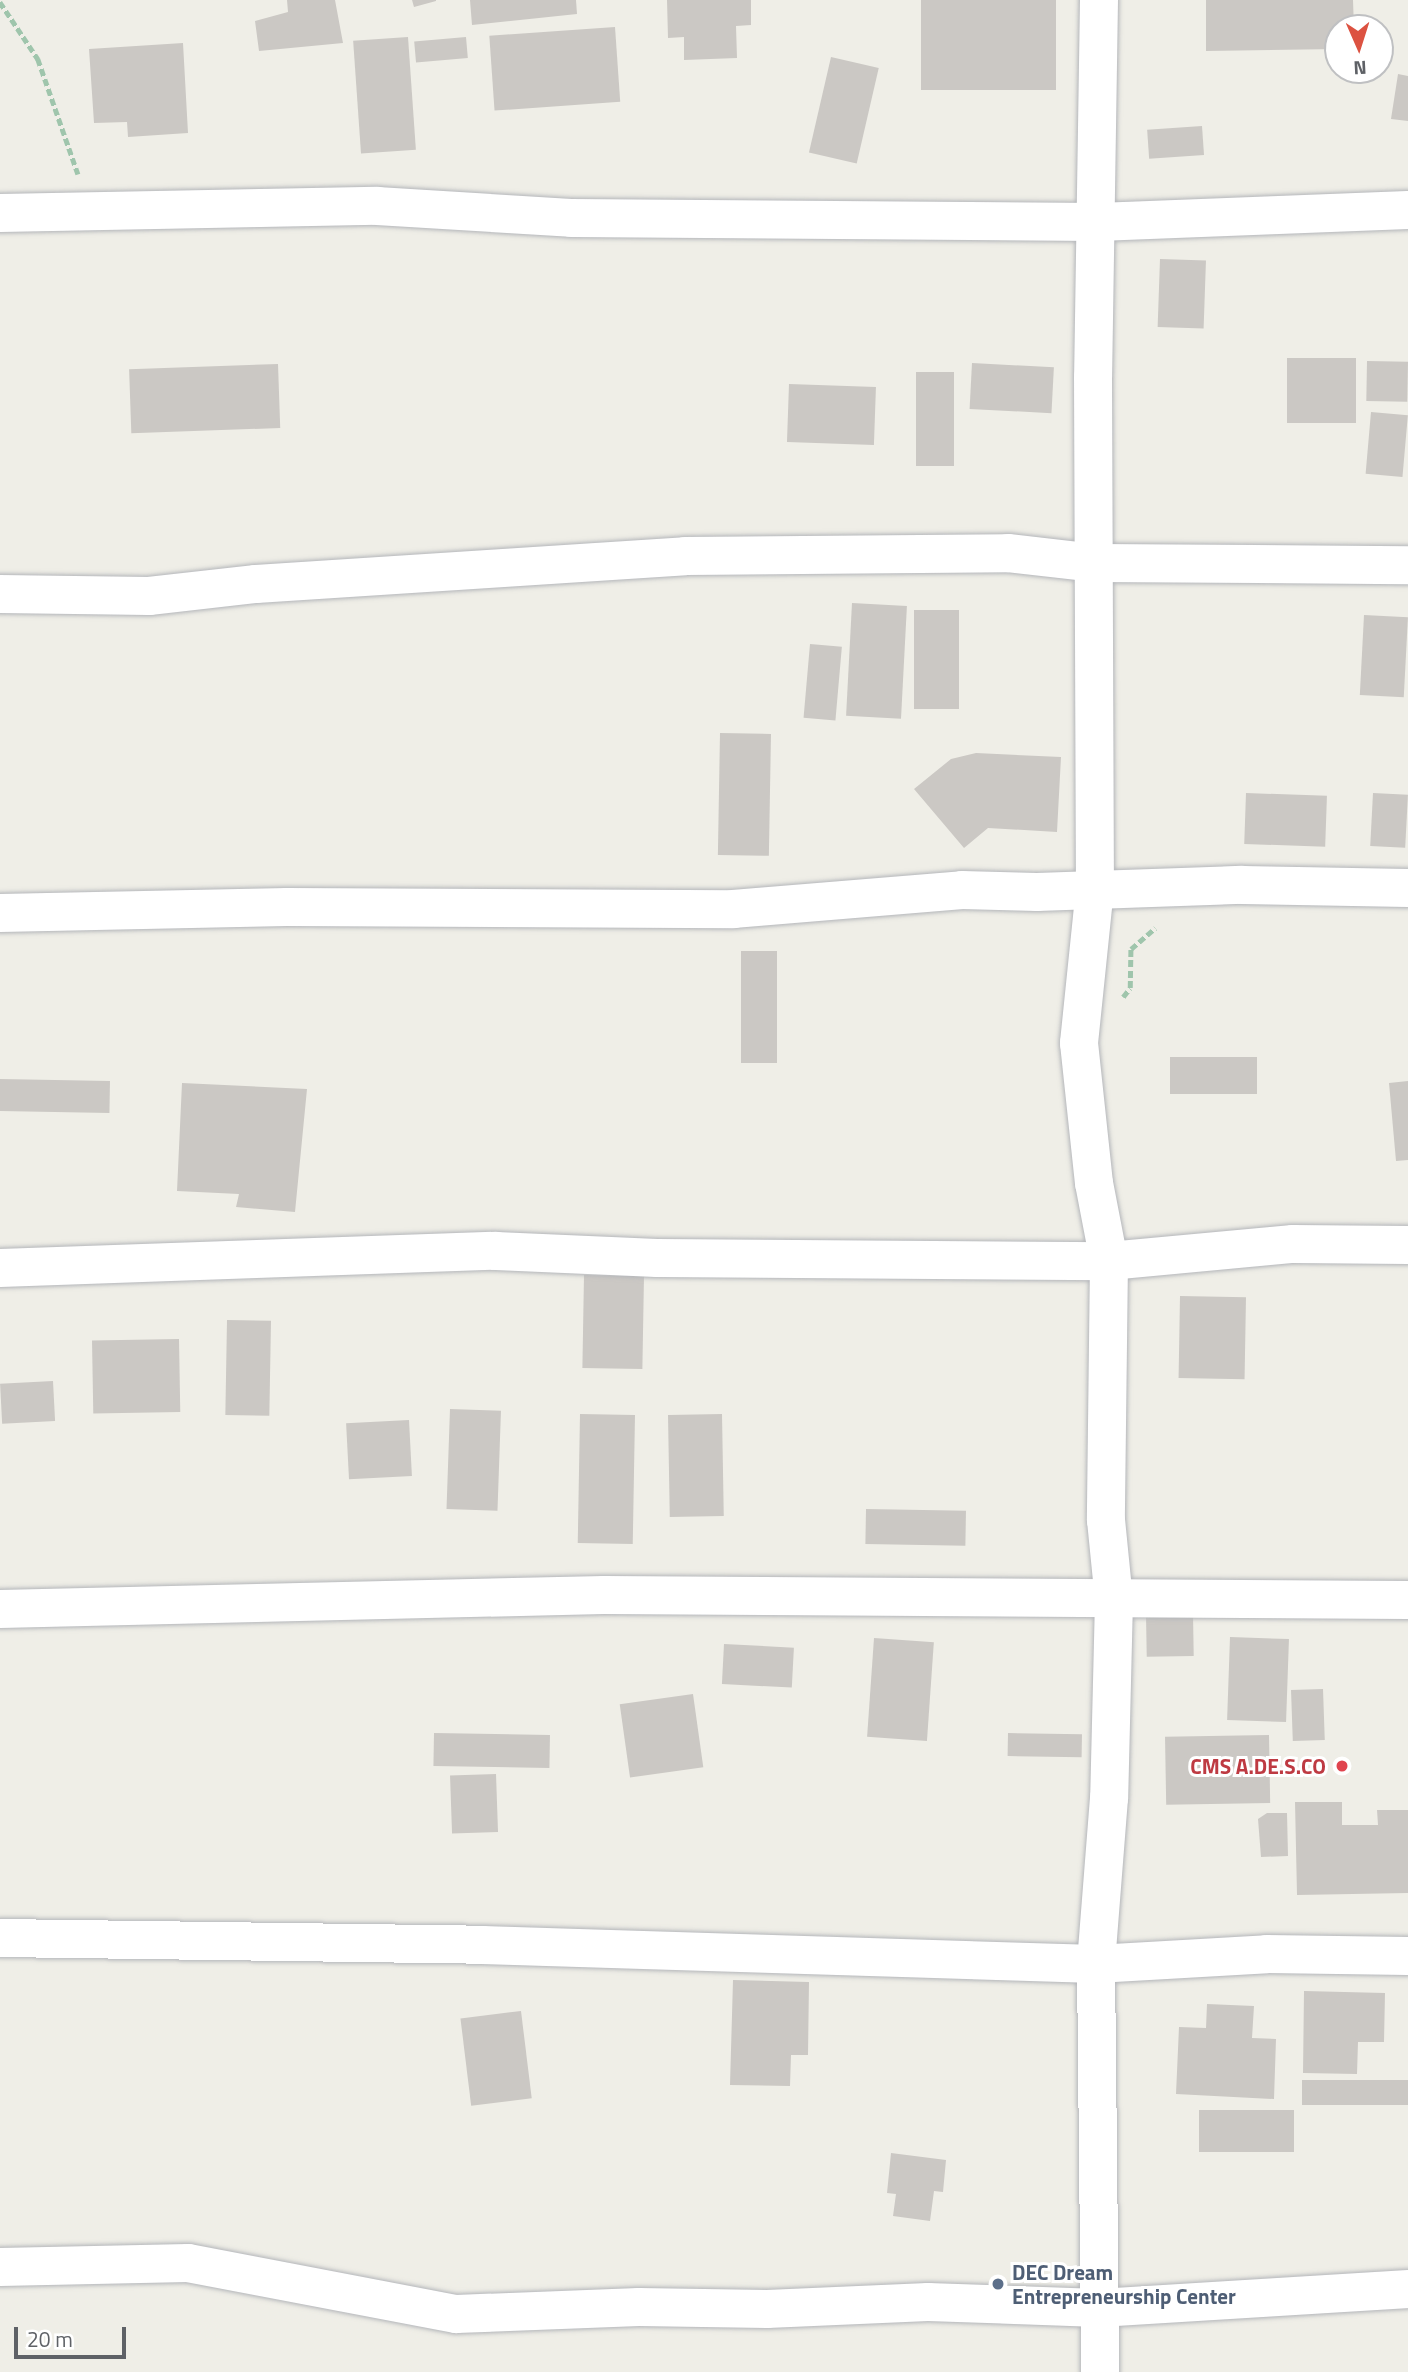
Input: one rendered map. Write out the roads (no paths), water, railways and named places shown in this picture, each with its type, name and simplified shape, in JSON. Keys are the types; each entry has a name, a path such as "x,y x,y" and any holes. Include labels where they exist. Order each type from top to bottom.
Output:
{"street":[{"path":"1099,0 1098,222 1093,377 1096,563 1095,888 1079,1043 1094,1183 1110,1261 1106,1508 1114,1600 1109,1798 1096,1964 1100,2372"},
{"path":"0,213 89,208 377,206 571,218 1098,222 1408,210"},
{"path":"0,594 149,596 256,584 685,556 1009,553 1096,563 1408,565"},
{"path":"0,913 287,907 733,909 962,890 1037,892 1095,888 1408,888"},
{"path":"0,1268 496,1251 657,1258 1110,1261 1293,1244 1408,1245"},
{"path":"0,1609 604,1595 1408,1600"},
{"path":"0,1938 482,1945 1096,1964 1267,1954 1408,1956"},
{"path":"0,2267 188,2263 456,2314 639,2307 767,2309 928,2302 1099,2308 1408,2290"}],"place":[{"name":"CMS A.DE.S.CO","path":"1342,1766"},
{"name":"DEC Dream Entrepreneurship Center","path":"998,2284"}]}
